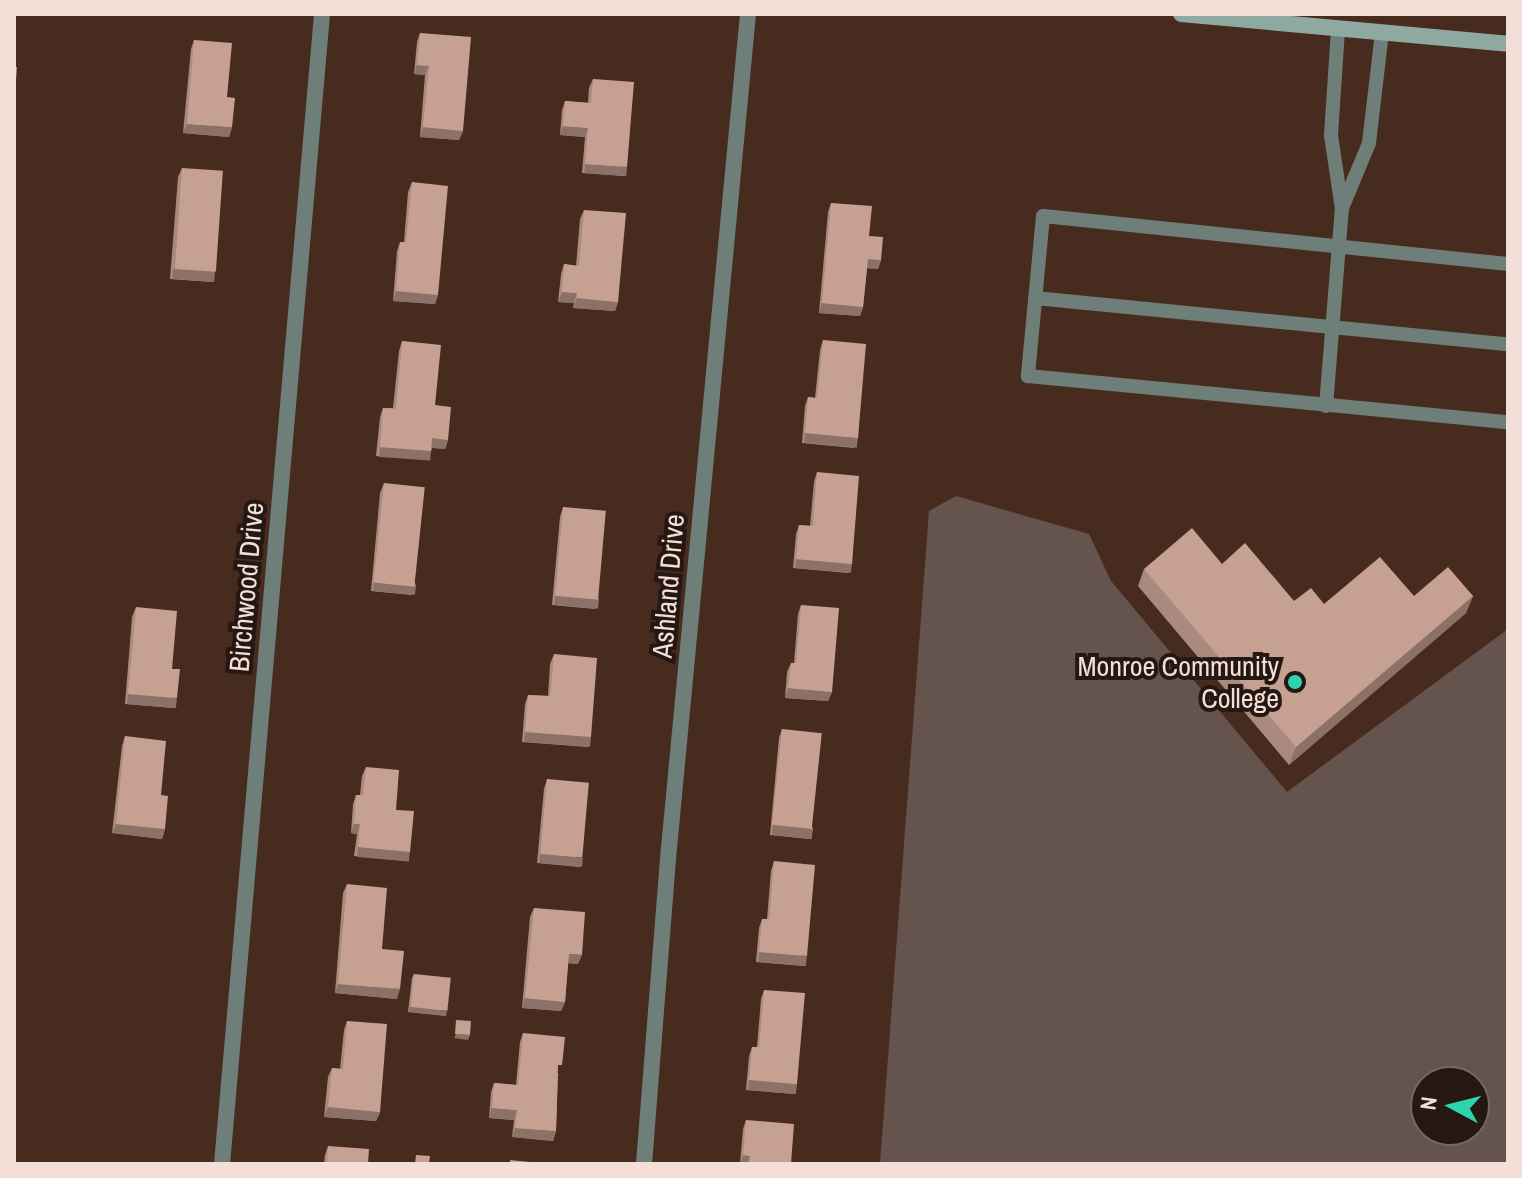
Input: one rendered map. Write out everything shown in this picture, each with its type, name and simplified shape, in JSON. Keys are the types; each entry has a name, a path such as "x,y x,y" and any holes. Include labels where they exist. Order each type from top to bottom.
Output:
{"main road":[{"path":"1181,14 1508,44"}],"street":[{"name":"Birchwood Drive","path":"222,1164 322,14"},
{"name":"Ashland Drive","path":"644,1164 669,848 748,14"}],"lane":[{"path":"1326,406 1342,209 1331,135 1338,29"},
{"path":"1342,209 1369,143 1382,33"},
{"path":"1508,264 1338,249 1043,216 1028,376 1508,422"},
{"path":"1035,298 1508,344"}],"shaded area":[{"path":"956,496 1089,534 1111,581 1287,792 1508,629 1508,1164 880,1164 929,511"}],"building":[{"path":"420,33 471,37 463,131 423,127 429,66 417,65"},
{"path":"194,40 232,43 227,97 235,98 232,127 187,124"},
{"path":"14,67 17,67 14,107"},
{"path":"593,79 634,82 627,167 585,164 588,128 563,126 565,101 591,103"},
{"path":"182,168 223,171 216,272 175,269"},
{"path":"412,182 448,186 438,295 396,291 400,242 406,242"},
{"path":"831,203 872,206 869,236 883,237 881,260 868,259 863,307 822,303"},
{"path":"584,210 626,213 618,302 577,298 577,293 562,292 564,264 579,266"},
{"path":"823,340 866,344 858,438 805,433 808,397 817,398"},
{"path":"402,341 441,345 435,405 451,407 448,440 432,438 431,451 380,447 383,408 396,409"},
{"path":"817,472 859,476 852,564 796,559 799,525 813,526"},
{"path":"384,483 425,487 414,587 374,582"},
{"path":"563,507 606,511 598,599 555,596"},
{"path":"1192,528 1222,564 1245,543 1294,601 1311,588 1324,604 1380,557 1414,596 1448,567 1473,596 1296,747 1144,569"},
{"path":"801,605 839,608 832,692 788,688 791,663 796,663"},
{"path":"136,607 177,611 172,669 180,669 177,698 128,694"},
{"path":"554,654 597,658 591,737 525,732 528,695 550,696"},
{"path":"782,729 822,733 812,829 772,824"},
{"path":"125,736 166,741 161,795 168,796 165,829 116,824"},
{"path":"366,767 399,770 396,810 414,811 410,852 358,847 360,824 354,824 356,795 363,795"},
{"path":"547,779 589,783 582,857 540,854"},
{"path":"774,861 815,865 807,956 759,952 762,919 769,919"},
{"path":"347,884 387,888 382,949 404,951 400,989 338,984"},
{"path":"534,908 585,912 582,955 569,954 565,1002 525,998"},
{"path":"414,974 451,978 447,1011 411,1007"},
{"path":"764,990 805,993 797,1084 749,1080 752,1047 759,1047"},
{"path":"456,1020 471,1021 470,1035 455,1034"},
{"path":"347,1021 387,1024 380,1112 328,1107 332,1068 343,1069"},
{"path":"523,1033 565,1037 562,1065 558,1065 556,1131 515,1128 517,1110 492,1108 494,1083 518,1085"},
{"path":"746,1120 794,1124 791,1164 749,1164 750,1156 743,1155"},
{"path":"328,1146 369,1149 368,1164 327,1164"},
{"path":"416,1155 430,1156 429,1164 415,1164"},
{"path":"510,1160 550,1164 510,1164"}],"place":[{"name":"Monroe Community College","path":"1295,682"}]}
